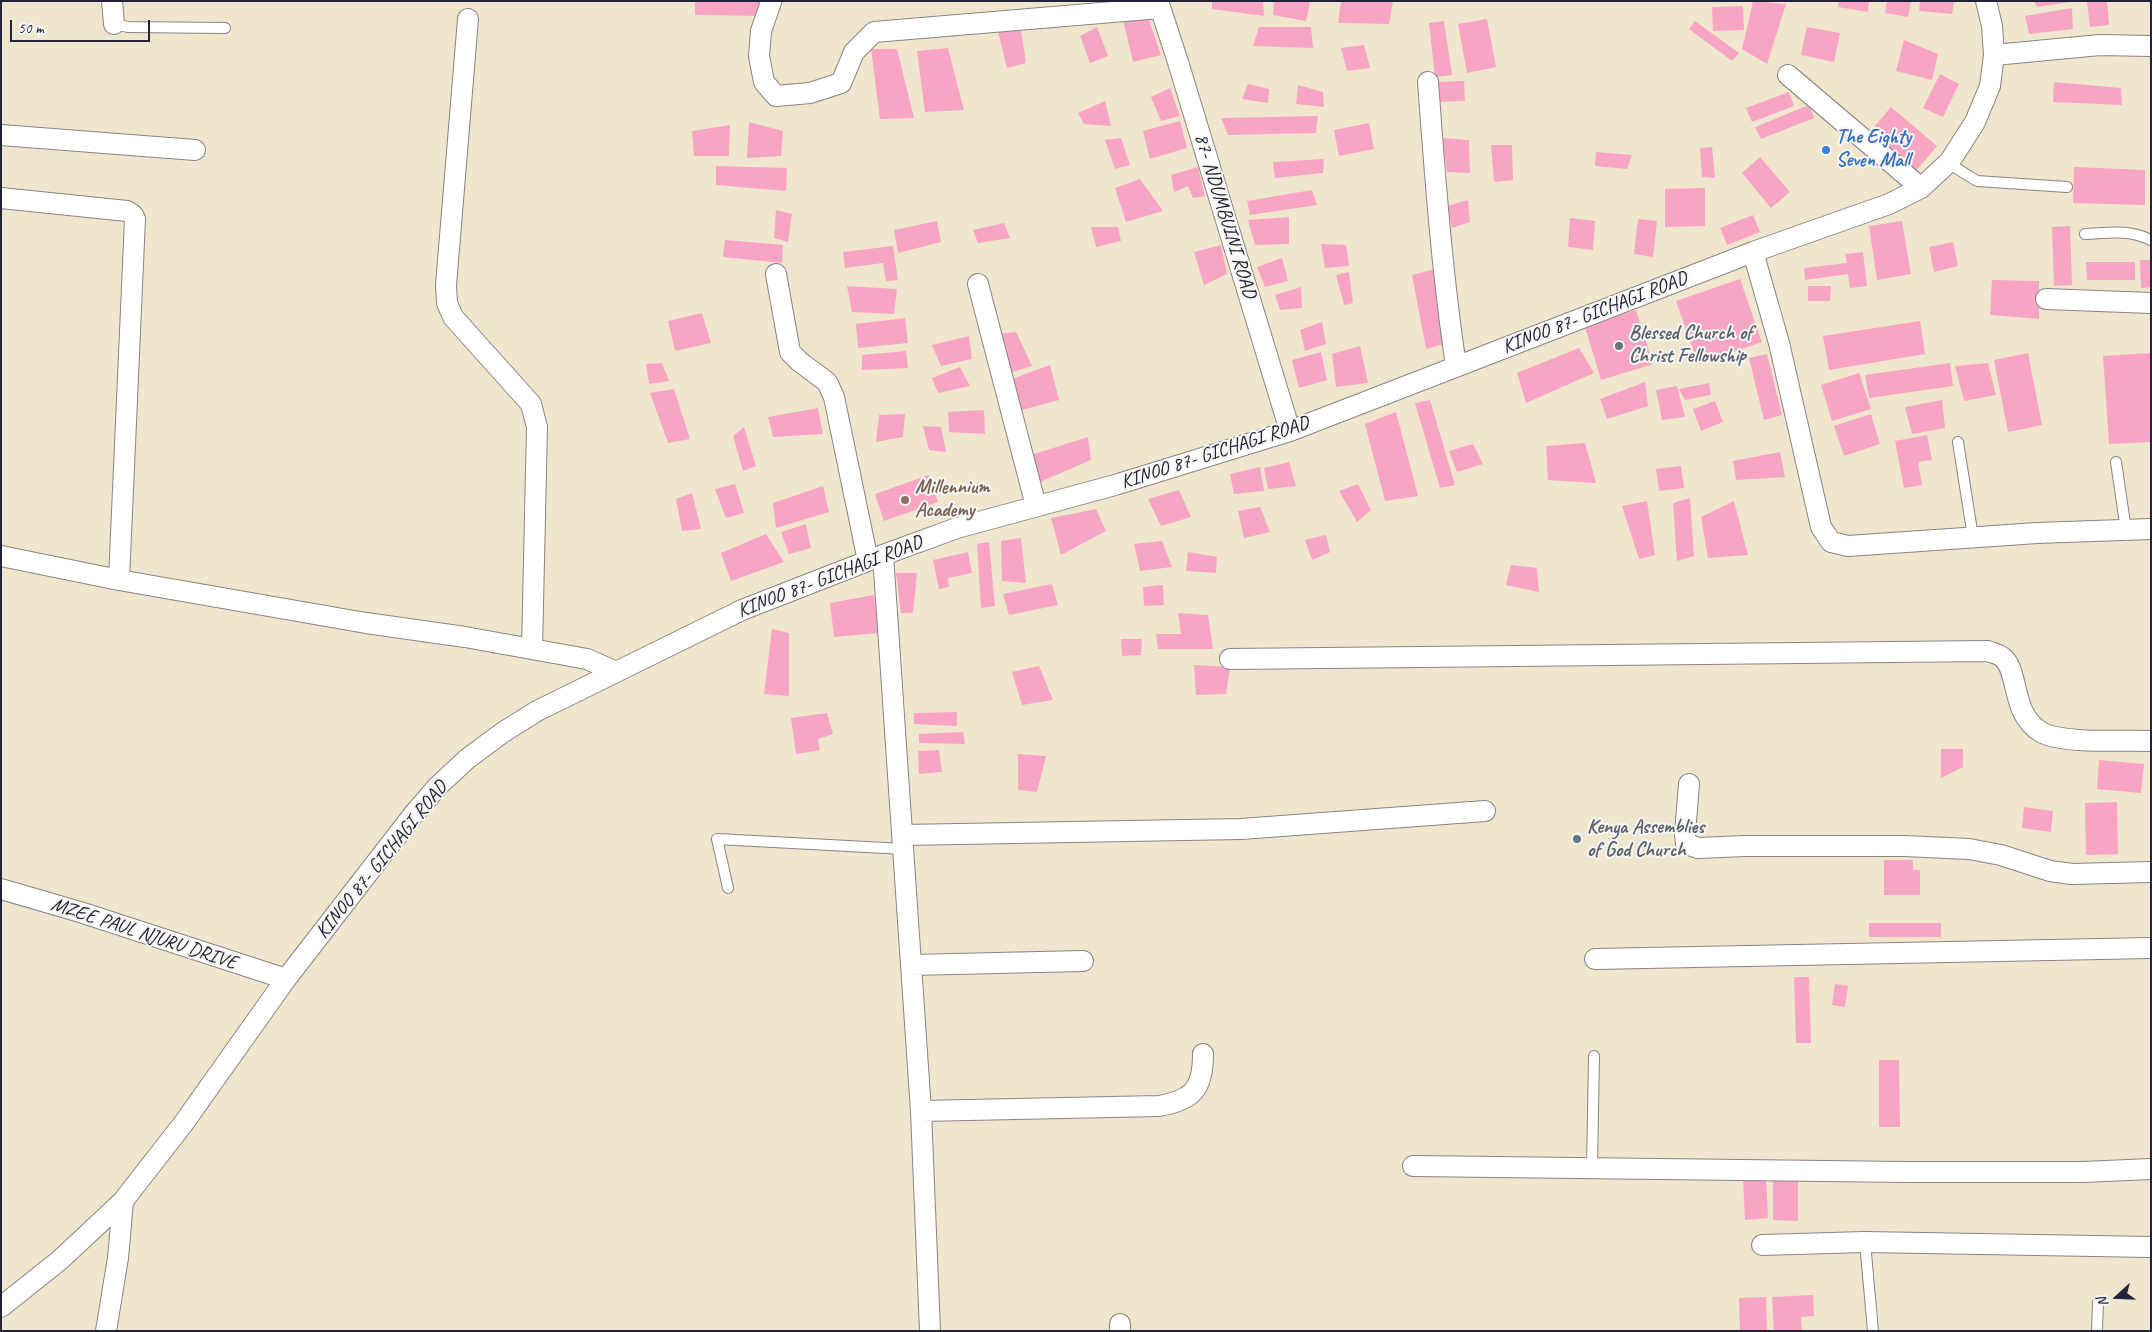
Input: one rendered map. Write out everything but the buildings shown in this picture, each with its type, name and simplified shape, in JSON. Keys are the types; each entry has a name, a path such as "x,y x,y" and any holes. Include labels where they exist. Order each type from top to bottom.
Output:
{"street":[{"path":"112,1 114,24"},
{"name":"KINOO 87- GICHAGI ROAD","path":"1,1307 60,1260 123,1201 183,1124 286,979 413,815 467,759 502,733 537,711 742,610 876,558 957,528 1115,485 1290,431 1753,252 1889,204 1921,188 1948,163 1975,122 1990,86 1994,56 1992,26 1986,1"},
{"path":"771,2 761,31 759,56 764,82 776,96 810,94 841,83 854,52 874,32 1159,5"},
{"name":"87- NDUMBUINI ROAD","path":"1159,5 1290,431"},
{"path":"468,19 446,285 447,303 453,317 532,404 535,415 537,427 532,650"},
{"path":"1994,56 2100,45 2151,46"},
{"path":"1788,75 1921,188"},
{"path":"1428,82 1436,197 1447,308 1456,366"},
{"path":"1,135 195,150"},
{"path":"1,198 127,211 135,219 119,580"},
{"path":"1753,252 1780,343 1821,527 1831,542 1848,546 2151,529"},
{"path":"776,274 790,352 827,382 834,397 876,558 903,842 921,1111 930,1331"},
{"path":"978,284 1036,506"},
{"path":"2046,299 2151,303"},
{"path":"1,556 119,580 366,624 465,637 587,659 616,672"},
{"path":"1230,660 1988,651 2003,657 2010,669 2016,696 2028,723 2042,733 2063,738 2151,741"},
{"path":"1689,784 1686,844 1698,848 1904,846 1960,849 2001,855 2050,871 2072,874 2151,872"},
{"path":"903,842 1241,829 1485,811"},
{"name":"MZEE PAUL NJURU DRIVE","path":"1,889 80,912 238,965 286,979"},
{"path":"1595,959 2151,948"},
{"path":"911,965 1083,961"},
{"path":"921,1111 1159,1106 1176,1103 1188,1098 1196,1088 1203,1068 1203,1054"},
{"path":"1414,1166 1906,1172 2151,1170"},
{"path":"106,1331 118,1258 123,1201"},
{"path":"1762,1245 1865,1242 2151,1248"}],"lane":[{"path":"114,24 121,27 225,28"},
{"path":"1948,163 1977,181 2067,187"},
{"path":"2085,234 2127,232 2136,233 2151,240"},
{"path":"1958,442 1972,538"},
{"path":"2116,462 2126,530"},
{"path":"728,888 717,839 903,842"},
{"path":"1592,1168 1594,1056"},
{"path":"1865,1242 1873,1331"},
{"path":"2097,1331 2098,1302"}],"place":[{"name":"The Eighty Seven Mall","path":"1826,150"},
{"name":"Blessed Church of Christ Fellowship","path":"1619,346"},
{"name":"Millennium Academy","path":"905,500"},
{"name":"Kenya Assemblies of God Church","path":"1577,839"}]}
